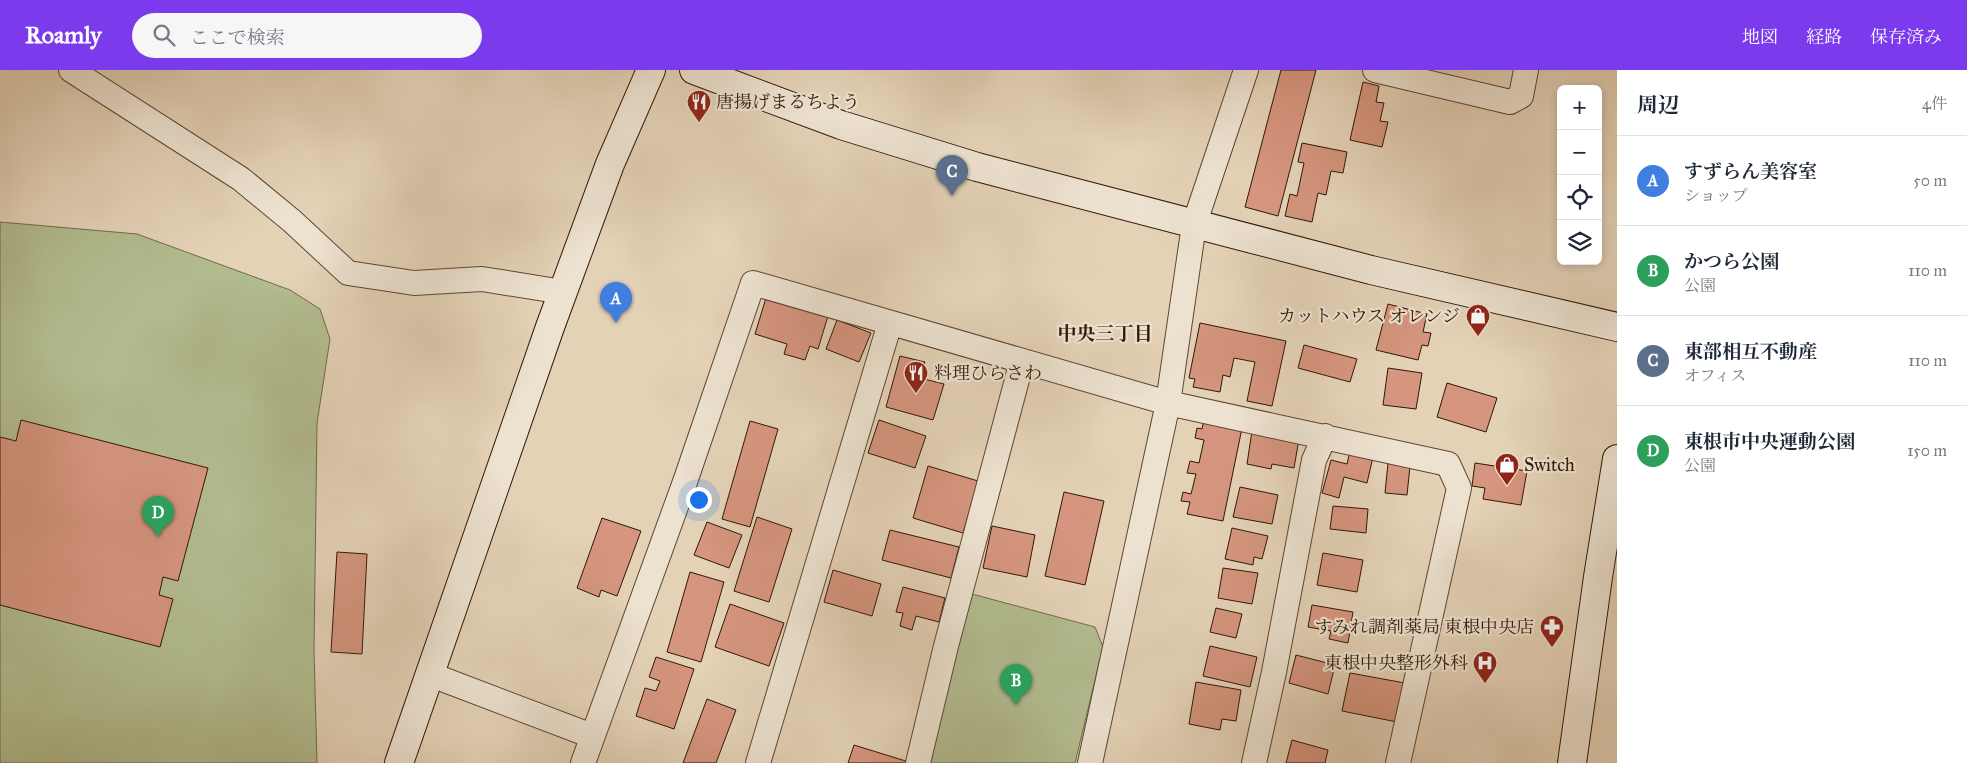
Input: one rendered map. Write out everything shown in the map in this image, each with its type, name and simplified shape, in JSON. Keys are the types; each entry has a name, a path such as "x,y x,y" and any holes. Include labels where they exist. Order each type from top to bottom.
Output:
{"street":[{"path":"71,70 241,179 292,221 348,273 414,283 482,279 563,292"},
{"path":"399,763 563,292 610,164 651,70"},
{"path":"694,70 841,125 977,167 1371,270 1617,326"},
{"path":"1090,763 1168,404 1194,225 1246,70"},
{"path":"1375,70 1510,102 1520,96 1526,70"},
{"path":"583,763 686,478 753,283 1168,404 1325,436 1448,464 1459,488 1398,763"},
{"path":"758,763 890,322"},
{"path":"918,763 946,646 1022,361"},
{"path":"1254,763 1274,672 1314,460 1325,436"},
{"path":"1572,763 1598,577 1617,460"},
{"path":"429,674 592,736"}],"green space":[{"path":"0,222 137,234 290,290 320,309 330,339 317,423 314,651 317,763 0,763"},
{"path":"972,594 1095,627 1103,647 1075,763 927,763"}],"building":[{"path":"1281,70 1316,70 1278,216 1245,207"},
{"path":"1363,82 1379,86 1376,102 1384,103 1380,121 1388,122 1382,147 1350,140"},
{"path":"1302,143 1347,152 1343,173 1331,171 1326,195 1318,193 1312,222 1285,216 1290,194 1297,196 1304,163 1298,162"},
{"path":"766,298 828,316 818,349 810,346 805,360 784,354 787,344 755,334"},
{"path":"1388,304 1427,314 1423,332 1431,333 1428,346 1422,345 1418,360 1376,350"},
{"path":"837,320 871,333 859,362 826,349"},
{"path":"1200,323 1286,341 1272,406 1247,401 1255,362 1234,358 1230,377 1223,375 1220,392 1193,387 1195,379 1189,378"},
{"path":"1304,345 1357,359 1350,382 1298,368"},
{"path":"900,356 925,362 920,378 944,384 933,420 886,407"},
{"path":"1388,368 1422,373 1416,409 1383,405"},
{"path":"1447,383 1497,398 1486,432 1437,417"},
{"path":"21,420 208,468 178,581 163,577 159,595 173,599 160,647 0,605 0,437 16,441"},
{"path":"879,420 926,436 915,468 868,453"},
{"path":"1204,420 1242,428 1223,521 1187,514 1190,502 1181,501 1183,492 1191,494 1196,474 1187,473 1190,461 1199,463 1204,440 1195,438 1197,428 1202,429"},
{"path":"750,421 778,429 750,527 722,519"},
{"path":"1252,431 1299,439 1294,468 1272,464 1271,469 1247,464"},
{"path":"1350,451 1373,457 1367,483 1344,477 1339,498 1322,493 1331,460 1347,464"},
{"path":"1388,463 1410,466 1407,495 1385,493"},
{"path":"1475,463 1527,471 1521,505 1483,499 1485,488 1472,486"},
{"path":"928,466 978,481 963,533 913,518"},
{"path":"1240,487 1278,495 1272,524 1233,517"},
{"path":"1064,492 1104,501 1085,585 1045,576"},
{"path":"1333,506 1368,509 1366,533 1330,529"},
{"path":"757,517 792,529 769,602 734,591"},
{"path":"602,518 641,531 617,596 601,590 599,597 577,588"},
{"path":"707,522 742,535 729,568 694,555"},
{"path":"992,526 1035,535 1027,577 983,568"},
{"path":"1232,528 1268,536 1262,559 1254,557 1253,565 1225,559"},
{"path":"890,530 959,547 951,578 882,560"},
{"path":"337,552 367,554 362,654 331,652"},
{"path":"1323,553 1363,560 1357,592 1317,585"},
{"path":"1223,568 1258,573 1252,604 1218,598"},
{"path":"833,570 881,584 872,616 824,602"},
{"path":"690,572 724,582 701,662 667,652"},
{"path":"903,587 945,598 939,622 916,616 912,630 900,626 903,613 896,612"},
{"path":"730,604 784,623 769,666 715,647"},
{"path":"1312,605 1353,612 1348,643 1329,639 1331,631 1308,627"},
{"path":"1216,608 1242,614 1236,638 1210,632"},
{"path":"1210,646 1257,657 1250,687 1203,676"},
{"path":"1296,655 1335,665 1328,694 1289,683"},
{"path":"656,657 694,669 674,729 636,716 645,688 656,691 660,681 649,677"},
{"path":"1350,673 1405,683 1397,722 1342,711"},
{"path":"1196,682 1241,690 1236,721 1222,719 1220,730 1189,724"},
{"path":"707,699 736,710 716,763 683,763"},
{"path":"1292,740 1328,750 1325,763 1286,763"},
{"path":"854,745 909,762 909,763 848,763"}],"place":[{"name":"唐揚げまるちよう","path":"699,123"},
{"name":"東部相互不動産","path":"952,196"},
{"name":"すずらん美容室","path":"616,323"},
{"name":"カットハウス オレンジ","path":"1478,337"},
{"name":"料理ひらさわ","path":"916,394"},
{"name":"Switch","path":"1507,486"},
{"name":"東根市中央運動公園","path":"158,537"},
{"name":"すみれ調剤薬局 東根中央店","path":"1552,648"},
{"name":"東根中央整形外科","path":"1485,684"},
{"name":"かつら公園","path":"1016,705"}],"district":[{"name":"中央三丁目","path":"1105,333"}]}
